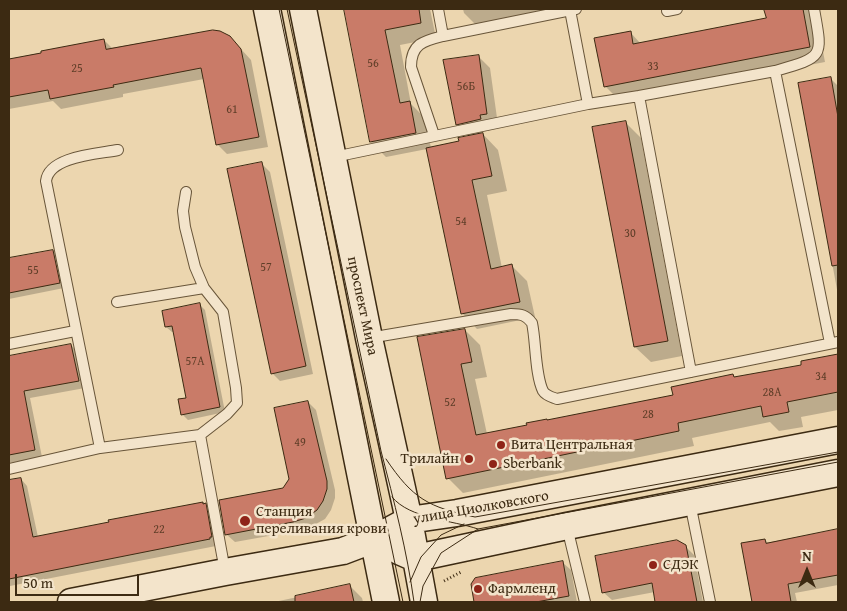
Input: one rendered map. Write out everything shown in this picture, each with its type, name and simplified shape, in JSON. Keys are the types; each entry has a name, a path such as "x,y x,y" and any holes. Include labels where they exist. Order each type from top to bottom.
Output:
{"main road":[{"path":"267,9 299,163 372,540 386,602"},
{"name":"проспект Мира","path":"303,9 369,338 409,520 424,602"},
{"name":"улица Циолковского","path":"71,602 126,597 225,572 343,551 372,540 409,520 457,513 838,440"},
{"path":"372,540 415,558 838,473"}],"lane":[{"path":"438,9 443,36"},
{"path":"434,135 411,67 411,57 417,46 425,40 573,9 588,104"},
{"path":"332,158 588,104 775,71 812,59 818,53 820,43 814,9"},
{"path":"369,338 511,314 521,314 532,323 543,391 548,396 557,399 834,342 775,71"},
{"path":"639,96 691,372"},
{"path":"100,448 46,181 47,175 56,165 118,150"},
{"path":"9,469 100,448 200,435 227,414 236,403 236,388 223,312 204,288 195,267 185,227 183,211 186,192"},
{"path":"117,302 204,288"},
{"path":"9,344 75,331"},
{"path":"200,435 225,572"},
{"path":"690,502 710,602"},
{"path":"567,526 585,602"}],"building":[{"path":"344,9 419,9 421,23 385,30 400,103 410,101 416,133 370,142"},
{"path":"764,9 803,9 810,47 604,87 594,38 631,31 633,44 766,18"},
{"path":"213,30 230,36 241,49 259,137 216,145 201,68 50,99 48,90 9,97 9,59 104,39 106,49"},
{"path":"479,55 487,114 480,115 481,119 456,125 443,60"},
{"path":"831,77 838,117 838,265 832,266 798,83"},
{"path":"626,121 668,341 634,347 592,127"},
{"path":"483,133 492,176 472,180 491,269 512,264 520,302 461,314 426,148 459,141 458,138"},
{"path":"262,162 306,366 271,374 227,169"},
{"path":"53,250 60,283 9,293 9,258"},
{"path":"200,303 220,407 181,415 178,399 186,398 172,326 165,327 162,311"},
{"path":"465,329 472,362 461,364 476,435 527,425 526,423 673,395 671,387 733,374 734,377 801,365 801,361 838,354 838,392 787,402 789,412 763,417 761,406 678,423 679,431 446,479 417,337"},
{"path":"71,344 79,381 24,391 35,450 9,455 9,356"},
{"path":"308,401 327,481 327,489 323,501 317,510 306,518 225,535 219,500 283,488 289,479 274,408"},
{"path":"21,478 33,537 109,522 108,520 203,502 203,504 206,503 212,537 210,539 9,579 9,480"},
{"path":"838,529 838,575 788,584 791,602 752,602 741,543 765,539 766,543"},
{"path":"677,540 686,545 697,602 655,602 652,583 602,593 595,556"},
{"path":"563,561 569,596 536,602 474,602 471,584 475,578"},
{"path":"350,584 354,602 295,602 295,596"}],"tram line":[{"path":"279,9 403,602"},
{"path":"287,9 381,451 404,545 414,602"},
{"path":"386,459 405,484 423,499 433,505 475,517 838,452"},
{"path":"420,602 423,586 441,553 478,529 838,462"},
{"path":"392,497 409,510 432,518 478,529"},
{"path":"410,582 421,557 441,535 464,524"}],"place":[{"name":"Вита Центральная","path":"501,445"},
{"name":"Трилайн","path":"469,459"},
{"name":"Sberbank","path":"493,464"},
{"name":"Станция переливания крови","path":"245,521"},
{"name":"СДЭК","path":"653,565"},
{"name":"Фармленд","path":"478,589"}]}
